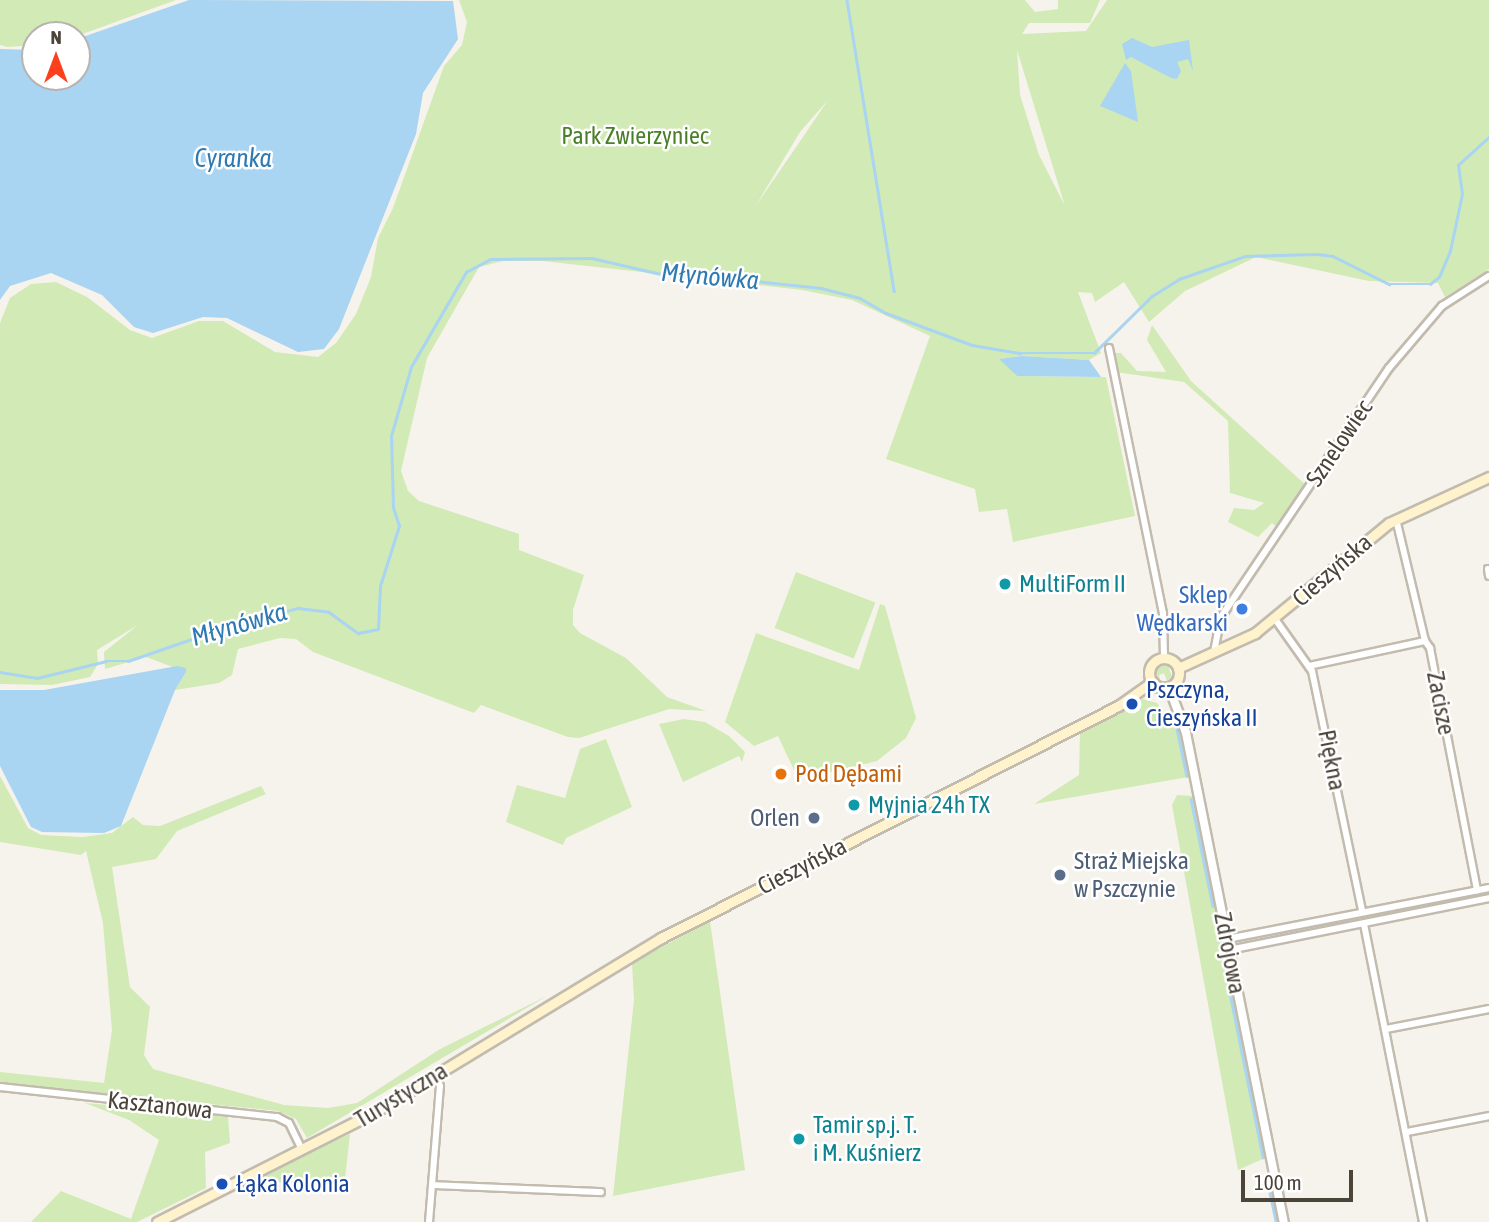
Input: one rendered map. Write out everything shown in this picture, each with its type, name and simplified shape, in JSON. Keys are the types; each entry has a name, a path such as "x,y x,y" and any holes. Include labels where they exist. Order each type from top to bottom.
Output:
{"main road":[{"name":"Cieszyńska","path":"1178,668 1235,645 1275,619 1358,545 1396,519 1489,477"},
{"path":"1164,658 1178,668 1177,680 1169,687 1152,682 1151,664 1164,658"},
{"name":"Cieszyńska","path":"637,952 1114,708 1152,682"},
{"name":"Turystyczna","path":"157,1222 302,1150 436,1075 637,952"}],"street":[{"name":"Sznelowiec","path":"1212,656 1225,610 1389,368 1442,306 1489,276"},
{"path":"1109,348 1163,612 1164,658"},
{"name":"Zacisze","path":"1396,519 1425,642 1430,648 1477,890"},
{"name":"Piękna","path":"1275,619 1309,666 1323,711 1362,912"},
{"path":"1218,635 1235,645"},
{"path":"1309,666 1425,642"},
{"name":"Zdrojowa","path":"1169,687 1186,733 1284,1222"},
{"path":"1227,939 1489,888"},
{"path":"1229,950 1489,898"},
{"path":"1362,912 1423,1222"},
{"path":"1362,912 1364,923"},
{"path":"1386,1029 1489,1009"},
{"path":"429,1222 440,1086 436,1075"},
{"name":"Kasztanowa","path":"0,1087 277,1117 289,1123 302,1150"},
{"path":"1407,1132 1489,1116"},
{"path":"432,1185 600,1192"}],"green space":[{"path":"0,0 176,0 91,31 91,21 21,21 21,46 0,45"},
{"name":"Park Zwierzyniec","path":"459,0 1025,0 1035,12 1058,9 1058,0 1100,0 1090,23 1029,23 1022,34 1086,31 1107,0 1489,0 1489,269 1445,297 1438,283 1369,281 1256,257 1185,291 1149,322 1124,282 1095,302 1092,293 1078,292 1101,353 1089,360 1022,356 1000,359 1017,376 1106,377 1135,516 1013,542 1007,509 979,512 975,489 886,459 930,336 852,300 802,290 543,261 503,261 479,267 427,358 401,471 408,491 419,501 519,534 519,550 584,575 573,610 573,625 580,633 626,658 667,697 706,711 669,709 579,738 568,737 481,705 474,713 313,652 296,639 280,638 238,649 232,675 219,683 175,690 186,672 146,657 105,669 104,652 138,625 97,650 98,664 90,677 52,685 0,684 0,323 10,298 31,284 56,282 87,297 130,330 152,338 199,321 223,321 275,352 318,357 336,343 356,314 371,277 378,238 393,208 444,66 462,45 467,22","holes":["1017,50 1064,203 1064,204 1039,155 1020,95","828,100 803,137 755,207 800,132"]},
{"path":"1152,325 1191,381 1308,487 1278,528 1272,523 1258,537 1228,522 1234,508 1254,510 1264,503 1230,493 1228,421 1184,382 1116,372 1114,353 1121,353 1137,371 1166,372 1147,340"},
{"path":"796,572 875,602 854,658 774,628"},
{"path":"880,604 885,606 916,718 906,738 877,761 810,777 794,770 778,736 754,746 725,722 756,633 859,670"},
{"path":"1167,664 1172,676 1167,681 1164,673 1159,675 1160,681 1155,670"},
{"path":"1143,699 1157,703 1181,738 1188,777 1034,804 1079,775 1080,732"},
{"path":"684,719 705,722 729,736 745,752 742,762 739,756 683,782 659,724"},
{"path":"606,739 632,807 566,838 563,845 506,822 517,785 565,798 580,749"},
{"path":"0,776 28,828 41,835 83,837 112,833 133,817 143,825 160,826 261,786 266,794 177,831 156,859 112,867 130,987 150,1007 144,1055 153,1069 284,1105 328,1108 357,1103 440,1049 547,996 307,1138 296,1119 278,1111 0,1083 0,1072 104,1083 112,1030 103,923 86,851 81,855 0,842"},
{"path":"1177,795 1193,796 1265,1158 1238,1170 1172,805"},
{"path":"710,921 745,1170 613,1196 634,1000 632,963"},
{"path":"85,1103 228,1116 230,1143 205,1152 206,1188 137,1222 31,1222 61,1191 131,1219 159,1140 129,1120"},
{"path":"350,1134 344,1188 266,1181 263,1173"}],"water":[{"name":"Cyranka","path":"189,0 453,1 458,39 423,93 416,134 339,329 324,349 298,352 227,318 203,317 153,333 134,327 102,295 51,273 10,286 0,300 0,49 21,50 21,91 91,91 91,34"},
{"path":"1132,38 1152,47 1189,40 1193,71 1188,59 1177,62 1181,71 1177,79 1131,57 1126,60 1122,44"},
{"path":"1125,63 1131,71 1138,122 1100,106"},
{"path":"1022,356 1089,360 1101,377 1017,376 999,359"},
{"path":"177,666 186,668 186,672 175,690 121,826 104,833 42,832 31,827 0,766 0,690 44,690"}],"waterway":[{"path":"847,0 894,291"},
{"name":"Młynówka","path":"0,672 37,678 106,661 128,661 238,623 298,608 329,612 358,633 378,629 380,586 399,526 393,507 391,436 411,367 466,272 490,259 592,258 678,278 709,276 821,288 860,298 886,313 972,345 1020,353 1094,353 1152,296 1179,279 1245,256 1333,256 1389,284 1430,284 1439,277 1450,251 1462,194 1458,165 1489,137"},
{"path":"1176,724 1187,776"},
{"path":"1191,799 1213,906"},
{"path":"1217,927 1225,966"},
{"path":"1226,973 1263,1157"},
{"path":"1268,1183 1276,1222"}],"place":[{"name":"MultiForm II","path":"1005,584"},
{"name":"Sklep Wędkarski","path":"1242,609"},
{"name":"Pszczyna, Cieszyńska II","path":"1132,704"},
{"name":"Pod Dębami","path":"781,774"},
{"name":"Myjnia 24h TX","path":"854,805"},
{"name":"Orlen","path":"814,818"},
{"name":"Straż Miejska w Pszczynie","path":"1060,875"},
{"name":"Tamir sp.j. T. i M. Kuśnierz","path":"799,1139"},
{"name":"Łąka Kolonia","path":"222,1184"}]}
